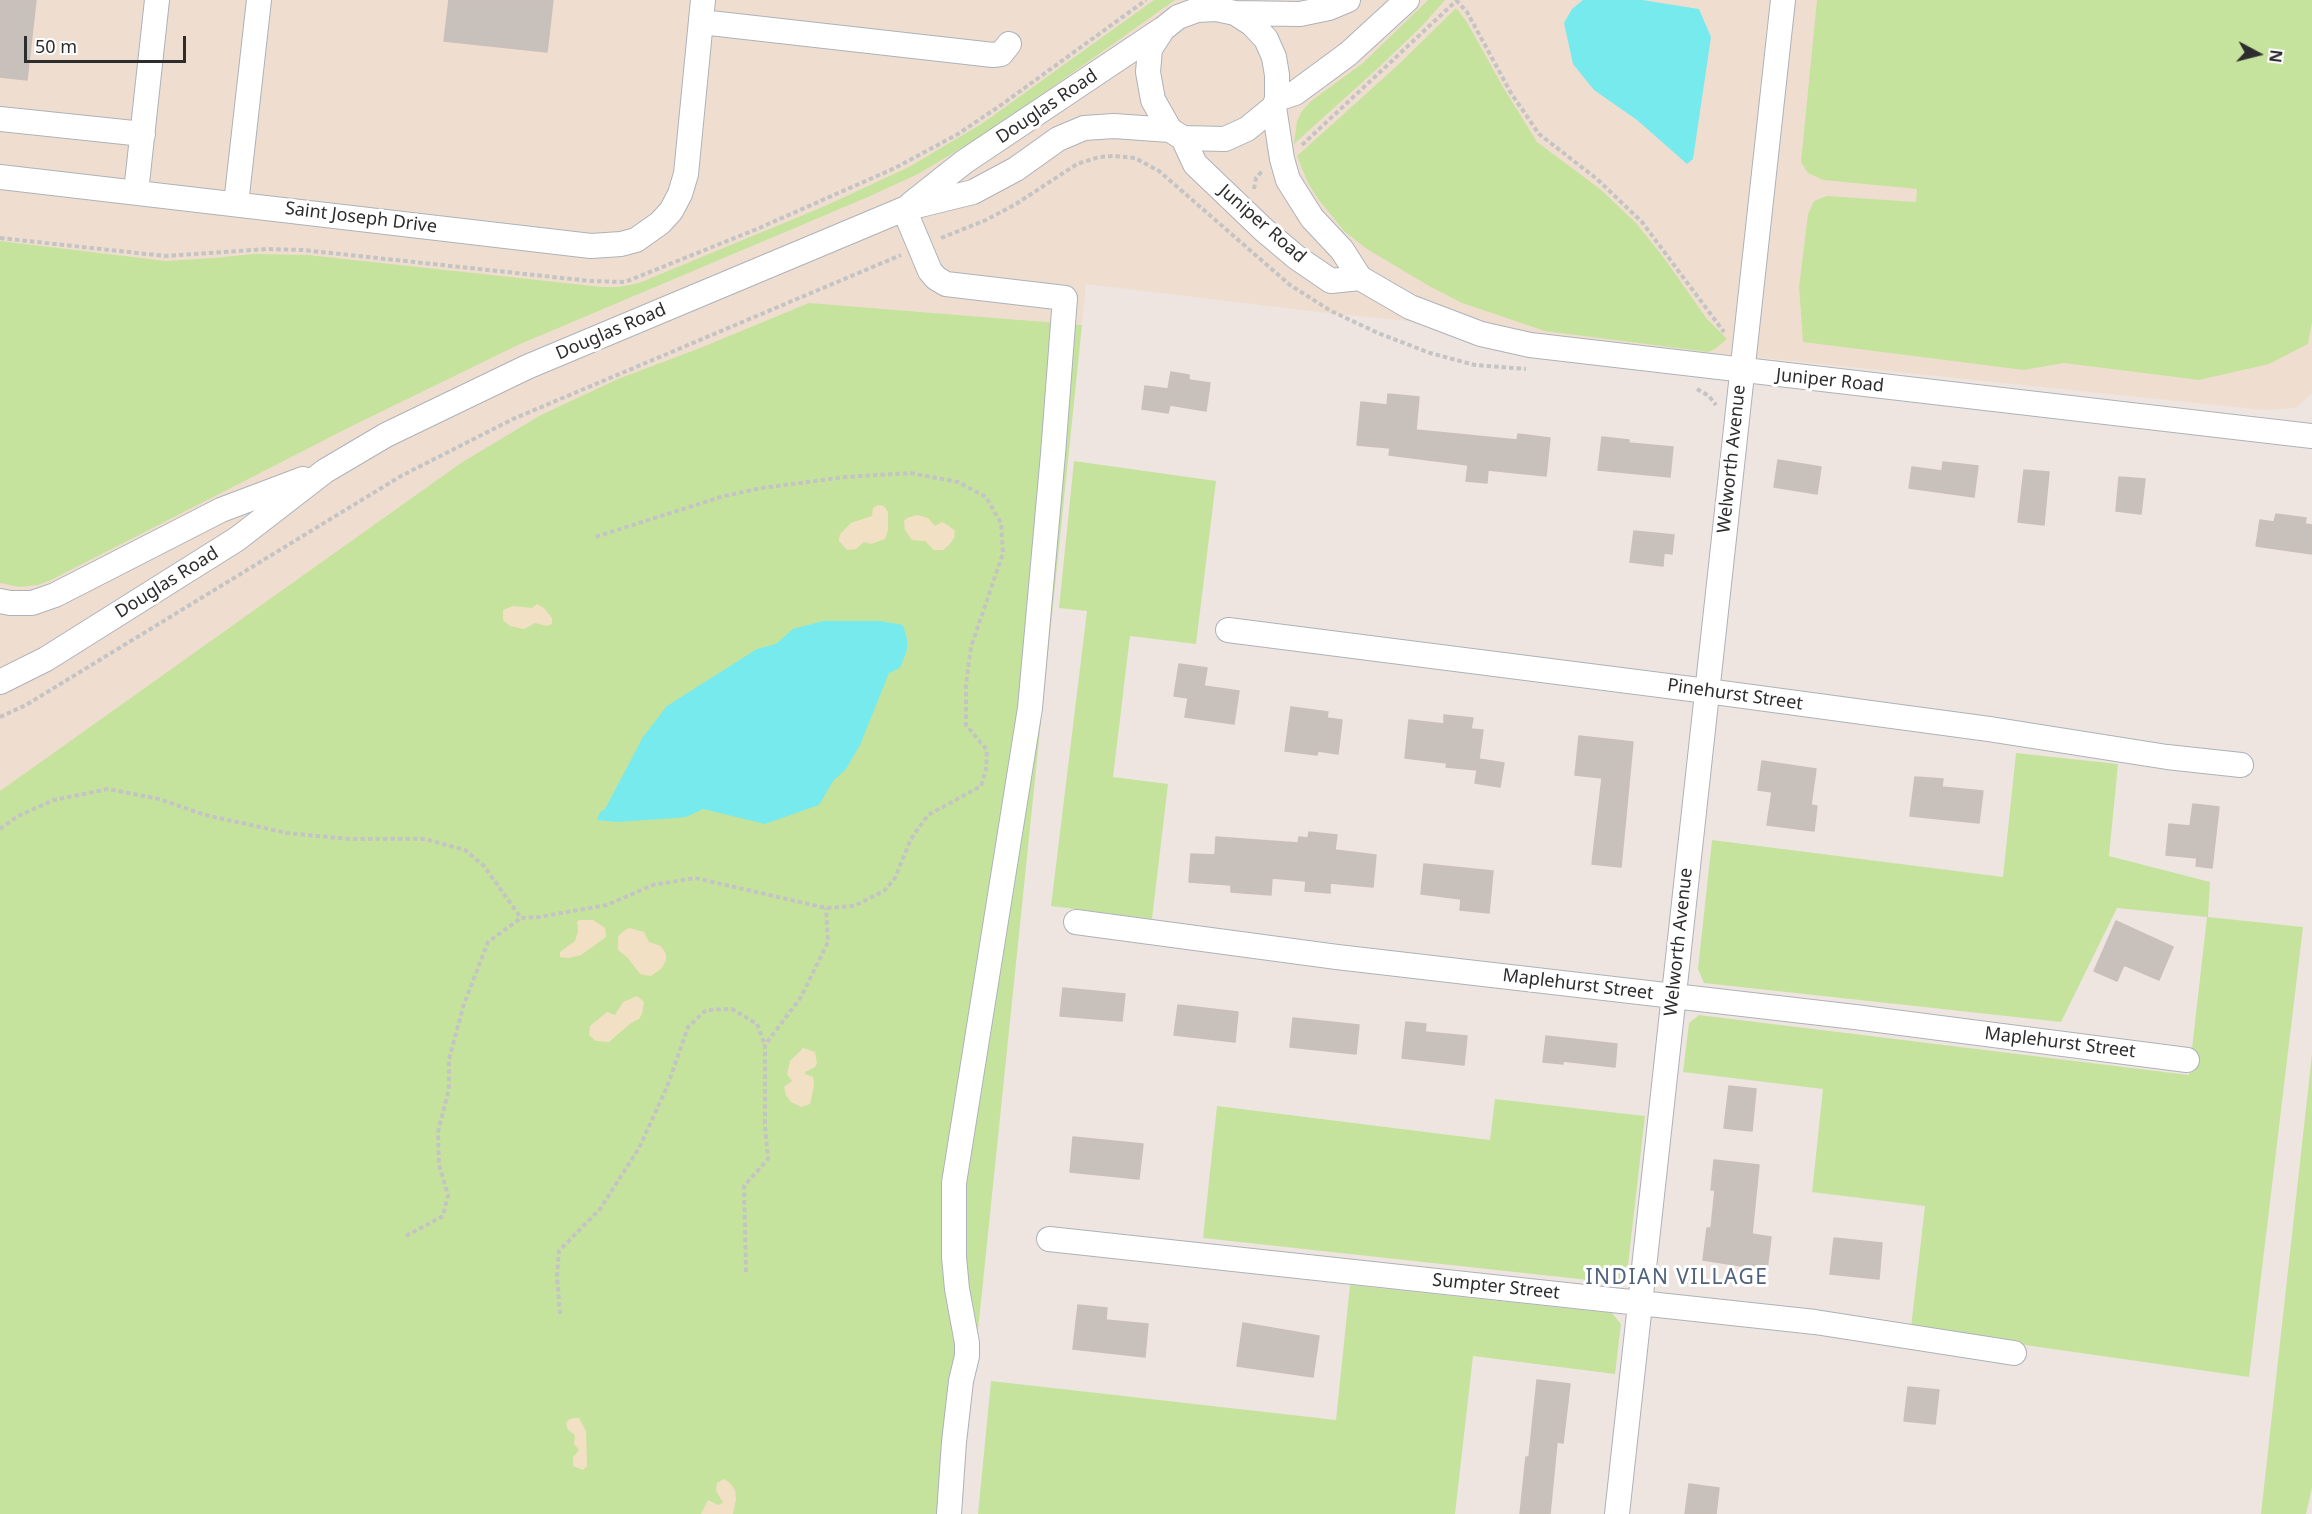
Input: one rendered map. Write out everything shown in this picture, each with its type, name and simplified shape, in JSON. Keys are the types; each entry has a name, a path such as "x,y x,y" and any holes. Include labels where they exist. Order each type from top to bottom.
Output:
{"street":[{"path":"136,192 157,0"},
{"path":"236,204 259,0"},
{"path":"1348,0 1329,8 1300,14 1235,14 1216,9 1197,10 1178,17 1163,29 1150,49 1148,72 1153,100 1176,134 1225,139 1247,129 1276,103 1295,93 1348,54 1407,0"},
{"name":"Welworth Avenue","path":"1617,1514 1783,0"},
{"path":"702,11 993,55 1001,54 1009,44"},
{"name":"Saint Joseph Drive","path":"0,177 609,246 636,240 660,223 671,211 680,195 686,174 702,11"},
{"path":"1235,14 1252,24 1266,39 1274,57 1277,75 1276,103"},
{"name":"Douglas Road","path":"904,209 964,162 1163,29"},
{"name":"Juniper Road","path":"1276,103 1282,159 1288,180 1312,218 1342,250 1360,278 1410,307 1491,336 1530,345 1741,371 2312,436"},
{"path":"0,118 143,134"},
{"name":"Douglas Road","path":"0,682 46,659 237,539 325,471 386,435 527,368 904,209 973,192 1016,169 1058,139 1084,128 1114,126 1176,134"},
{"name":"Juniper Road","path":"1176,134 1195,164 1264,230 1296,257 1331,281 1360,278"},
{"path":"904,209 930,271 946,284 1065,298 1030,708 954,1183 954,1257 960,1308 966,1329 967,1356 961,1381 954,1442 949,1514"},
{"name":"Douglas Road","path":"0,601 32,603 55,595 221,510 325,471"},
{"name":"Pinehurst Street","path":"1228,630 1707,691 1989,729 2167,757 2241,765"},
{"name":"Maplehurst Street","path":"1076,921 1325,955 1855,1017 2187,1060"},
{"name":"Sumpter Street","path":"1049,1239 1815,1322 2014,1353"}],"path":[{"path":"1294,152 1457,0 1467,12 1511,93 1539,134 1597,179 1642,222 1726,334 1745,336"},
{"path":"0,717 35,700 401,476 513,419 996,215 1077,164 1099,157 1134,158 1159,171 1227,231"},
{"path":"1254,198 1256,178 1270,165"},
{"path":"0,238 110,251"},
{"path":"406,1236 442,1216 448,1195 439,1165 438,1132 449,1089 449,1059 464,1004 488,942 521,918 607,905 653,885 695,878 826,908 854,906 884,891 895,878 911,839 928,815 981,786 986,769 987,750 966,725 966,685 971,647 1003,553 1002,523 986,497 958,482 910,473 846,477 762,488 724,496 595,537"},
{"path":"0,829 18,816 54,800 108,789 159,799 205,815 287,833 349,839 425,839 465,850 484,866 521,918"},
{"path":"765,1046 801,997 828,942 826,908"},
{"path":"560,1314 557,1276 559,1251 600,1209 639,1148 667,1087 688,1027 706,1010 732,1009 757,1024 765,1046 765,1126 768,1159 744,1186 746,1272"}],"shaded area":[{"path":"0,0 2312,0 2312,393 2296,408 2264,410 1310,311 1086,284 959,1514 0,1514"}],"green space":[{"path":"1154,0 1175,0 993,129 918,174 518,345 350,427 49,581 20,587 0,583 0,241 166,261 253,254 308,255 602,287 619,287 639,283 825,206 909,167 983,123"},
{"path":"1428,0 1445,0 1421,27 1377,69 1294,144 1297,121 1311,101 1363,63"},
{"path":"1817,0 2312,0 2312,322 2308,344 2269,364 2199,380 2064,363 2024,370 1803,342 1799,287 1808,214 1814,201 1827,196 1916,202 1917,189 1823,180 1808,173 1801,162"},
{"path":"1455,9 1468,24 1537,142 1600,189 1636,223 1707,319 1727,339 1715,349 1708,352 1545,331 1462,303 1367,249 1344,231 1318,199 1308,183 1297,156 1398,65"},
{"path":"809,303 1082,325 959,1514 0,1514 0,791 461,463 541,415 618,379"},
{"path":"1074,461 1216,481 1196,644 1130,636 1113,777 1168,784 1152,919 1051,906 1087,611 1059,608"},
{"path":"2016,753 2118,764 2109,856 2210,882 2208,917 2303,927 2249,1377 1911,1327 1925,1206 1812,1192 1823,1089 1683,1072 1689,1023 1699,1015 2189,1075 2207,917 2117,908 2061,1022 1704,983 1698,969 1712,840 2003,877"},
{"path":"2312,1054 2312,1488 2306,1514 2261,1514"},
{"path":"1495,1099 1645,1116 1627,1274 1616,1283 1203,1238 1217,1106 1490,1140"},
{"path":"1350,1285 1612,1313 1621,1324 1615,1374 1473,1356 1455,1514 978,1514 991,1381 1336,1420"}],"sand":[{"path":"878,505 884,506 888,512 888,530 885,539 871,544 864,542 856,549 847,550 839,541 840,534 851,523 872,516 873,508"},
{"path":"917,515 928,518 935,526 942,522 955,531 954,538 949,545 943,550 934,550 925,541 912,540 905,530 904,521"},
{"path":"537,604 544,608 552,618 552,624 547,626 535,623 524,629 510,626 503,620 503,610 513,606 532,608"},
{"path":"579,920 593,920 605,928 606,937 581,955 569,958 560,957 560,952 575,941"},
{"path":"629,928 644,932 649,942 661,946 666,954 662,968 651,976 640,974 627,957 618,950 618,937"},
{"path":"637,996 644,1002 639,1019 609,1042 596,1041 589,1035 590,1026 607,1012 615,1015 623,1002"},
{"path":"803,1048 815,1052 817,1063 815,1067 805,1072 813,1077 814,1086 810,1104 801,1107 791,1102 784,1087 792,1081 787,1074 790,1061"},
{"path":"573,1418 579,1418 586,1431 587,1466 583,1470 573,1466 573,1457 579,1450 574,1444 575,1435 568,1430 566,1424"},
{"path":"724,1479 735,1490 733,1514 701,1514 708,1500 718,1505 723,1503 716,1490 717,1483"}],"water":[{"path":"1583,0 1642,0 1699,9 1711,37 1693,159 1687,164 1637,120 1594,90 1573,64 1564,23 1572,9"},
{"path":"823,621 880,621 903,625 907,650 900,668 889,673 860,745 846,769 833,781 819,805 765,824 703,809 686,817 617,822 597,820 643,737 667,706 757,649 776,644 793,629"}],"building":[{"path":"0,0 36,0 27,80 0,77"},
{"path":"449,0 553,0 547,52 444,41"},
{"path":"1171,372 1189,375 1189,380 1210,383 1206,411 1170,405 1168,413 1142,409 1145,386 1168,389"},
{"path":"1388,394 1419,397 1416,430 1517,440 1518,434 1550,438 1546,476 1488,470 1487,483 1466,481 1468,465 1389,455 1390,448 1357,445 1361,402 1387,405"},
{"path":"1602,437 1629,440 1629,443 1673,447 1670,477 1598,470"},
{"path":"1778,460 1821,467 1817,494 1774,487"},
{"path":"1943,462 1978,466 1974,497 1909,488 1912,467 1942,471"},
{"path":"2024,470 2049,472 2044,525 2018,522"},
{"path":"2119,477 2145,479 2141,514 2116,511"},
{"path":"2276,514 2306,518 2305,524 2312,525 2312,554 2256,546 2260,520 2274,522"},
{"path":"1634,531 1674,535 1672,554 1664,553 1663,566 1630,562"},
{"path":"1179,664 1207,668 1204,686 1239,691 1234,724 1185,717 1188,698 1174,696"},
{"path":"1291,707 1328,712 1327,718 1342,720 1338,754 1318,751 1317,755 1285,751"},
{"path":"1444,715 1473,718 1471,729 1483,730 1479,759 1504,763 1500,787 1475,783 1477,770 1446,767 1447,763 1405,758 1409,720 1444,724"},
{"path":"1579,736 1633,742 1621,867 1592,864 1602,778 1575,775"},
{"path":"1762,761 1816,769 1811,805 1817,806 1814,831 1767,825 1772,792 1758,790"},
{"path":"1915,777 1943,779 1942,787 1983,791 1979,823 1910,816"},
{"path":"2193,804 2219,807 2212,868 2196,866 2197,858 2166,855 2169,824 2190,826"},
{"path":"1309,832 1337,835 1335,850 1376,855 1373,887 1330,883 1330,893 1305,891 1306,881 1272,878 1271,895 1231,892 1231,885 1189,882 1191,854 1215,855 1216,837 1298,843 1299,837 1308,838"},
{"path":"1424,864 1493,871 1489,913 1460,910 1461,899 1421,894"},
{"path":"2116,921 2173,947 2159,980 2124,965 2117,981 2094,971"},
{"path":"1063,988 1125,994 1122,1021 1060,1016"},
{"path":"1178,1005 1238,1012 1235,1042 1174,1035"},
{"path":"1293,1018 1359,1025 1356,1054 1290,1047"},
{"path":"1406,1022 1426,1024 1425,1032 1467,1036 1464,1065 1402,1058"},
{"path":"1546,1036 1617,1044 1615,1067 1563,1061 1563,1064 1543,1062"},
{"path":"1729,1086 1756,1089 1752,1131 1724,1128"},
{"path":"1073,1137 1143,1144 1139,1179 1070,1172"},
{"path":"1714,1160 1759,1165 1752,1234 1771,1237 1767,1270 1703,1260 1707,1228 1711,1228 1715,1190 1711,1190"},
{"path":"1834,1238 1882,1243 1879,1279 1830,1274"},
{"path":"1078,1305 1107,1308 1106,1320 1148,1324 1145,1357 1073,1349"},
{"path":"1243,1323 1319,1336 1313,1377 1237,1366"},
{"path":"1537,1380 1570,1384 1563,1443 1557,1442 1550,1514 1520,1514 1526,1457 1529,1457"},
{"path":"1908,1387 1939,1390 1935,1424 1904,1421"},
{"path":"1689,1484 1719,1488 1716,1514 1685,1514"}],"district":[{"name":"INDIAN VILLAGE","path":"1677,1278"}]}
